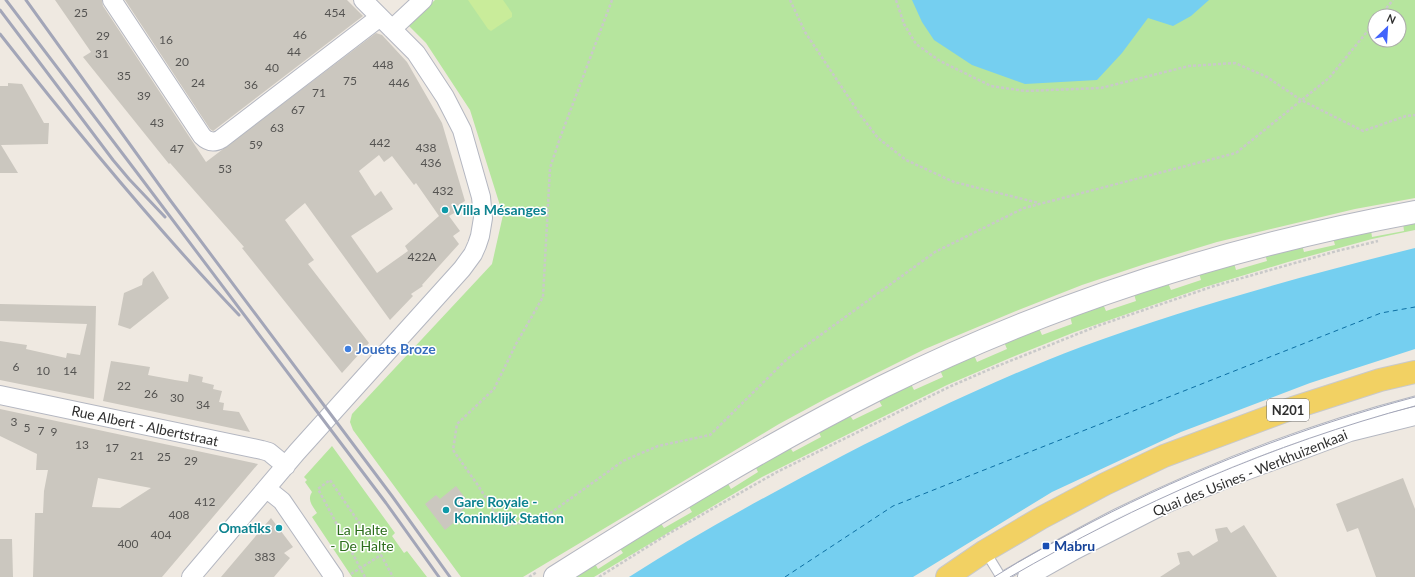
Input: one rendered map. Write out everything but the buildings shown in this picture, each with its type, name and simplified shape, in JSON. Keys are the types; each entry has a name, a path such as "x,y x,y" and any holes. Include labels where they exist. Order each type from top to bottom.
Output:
{"main road":[{"path":"555,577 726,472 830,414 938,361 1023,325 1081,303 1199,263 1307,235 1415,212"},
{"name":"N201","path":"959,572 985,551 1041,518 1105,484 1164,456 1293,408 1380,380 1415,372"}],"street":[{"path":"112,0 202,136 213,142 221,139 386,23 423,0"},
{"path":"191,577 398,338 462,269 473,254 480,236 483,218 481,197 462,130 451,107 424,63 416,53 363,0"},
{"name":"Rue Albert - Albertstraat","path":"0,395 262,450 269,452 286,466"},
{"name":"Quai des Usines - Werkhuizenkaai","path":"1027,577 1075,550 1165,504 1240,473 1350,432 1415,416"},
{"path":"267,489 282,501 342,576"}],"lane":[{"name":"Quai des Usines - Werkhuizenkaai","path":"1002,577 1061,543 1116,514 1223,466 1307,434 1415,401"},
{"path":"985,551 1002,577"}],"path":[{"path":"612,0 550,168 543,297 516,344 494,389 458,424 453,450 504,526 542,520 623,461 658,446 710,435 786,360 935,252 1024,208 1236,153 1329,78 1367,32"},
{"path":"790,0 806,32 861,116 878,138 906,160 954,182 1040,204"},
{"path":"896,0 904,24 916,44 940,61 991,86 1025,91 1101,88 1189,66 1235,63 1267,77 1301,100 1363,131 1406,116 1415,115"},
{"path":"1386,8 1393,0"},
{"path":"599,577 668,534 777,472 982,372 1100,325 1214,286 1380,240"},
{"path":"365,577 318,489 330,480 381,556 393,577"},
{"path":"342,576 381,556"}],"green space":[{"path":"435,0 1415,0 1415,198 1355,209 1217,242 1082,285 1016,311 925,349 827,398 779,424 523,577 461,577 353,430 350,422 352,414 492,264 503,215 470,110 426,43 408,25"},
{"path":"468,0 503,0 512,13 512,17 491,31 488,29"},
{"path":"1415,221 1415,230 1372,239 1205,287 1075,332 1010,358 947,385 762,477 594,577 571,577 594,562 598,569 623,553 619,547 660,522 664,528 692,512 688,505 727,482 731,489 758,472 755,466 789,446 793,452 821,437 818,430 849,414 853,420 882,406 878,399 911,384 914,390 943,377 940,370 974,355 977,362 1007,349 1004,342 1039,328 1042,335 1072,324 1070,316 1103,304 1106,311 1136,301 1134,294 1168,283 1171,290 1201,280 1199,273 1234,263 1236,270 1267,261 1265,254 1302,245 1304,252 1335,245 1333,238 1371,230 1372,237 1404,231 1403,223"},
{"name":"La Halte - De Halte","path":"332,446 395,533 392,536 404,553 407,551 427,577 352,577 312,517 317,513 310,500 312,492 305,482 307,480 304,477"}],"water":[{"path":"912,0 1209,0 1191,16 1173,26 1148,18 1122,53 1097,80 1025,84 972,65 934,40 922,22"},
{"path":"1415,248 1415,349 1310,383 1181,432 1052,492 913,577 629,577 734,514 842,456 930,412 1020,371 1122,332 1205,305 1288,281"}],"ferry route":[{"path":"785,577 893,506 1381,313 1415,307"}],"tram line":[{"path":"994,577 1092,522 1170,484 1209,467 1290,436 1415,397"},
{"path":"1010,577 1107,524 1207,478 1309,438 1415,406"}],"railway":[{"path":"6,0 386,503 439,577"},
{"path":"26,0 170,200 392,496 450,577"},
{"path":"0,10 113,160 165,217"},
{"path":"0,34 116,178 176,247 239,315"}],"place":[{"name":"Villa Mésanges","path":"445,210"},
{"name":"Jouets Broze","path":"348,349"},
{"name":"Gare Royale - Koninklijk Station","path":"446,510"},
{"name":"Omatiks","path":"279,528"},
{"name":"Mabru","path":"1046,546"}]}
